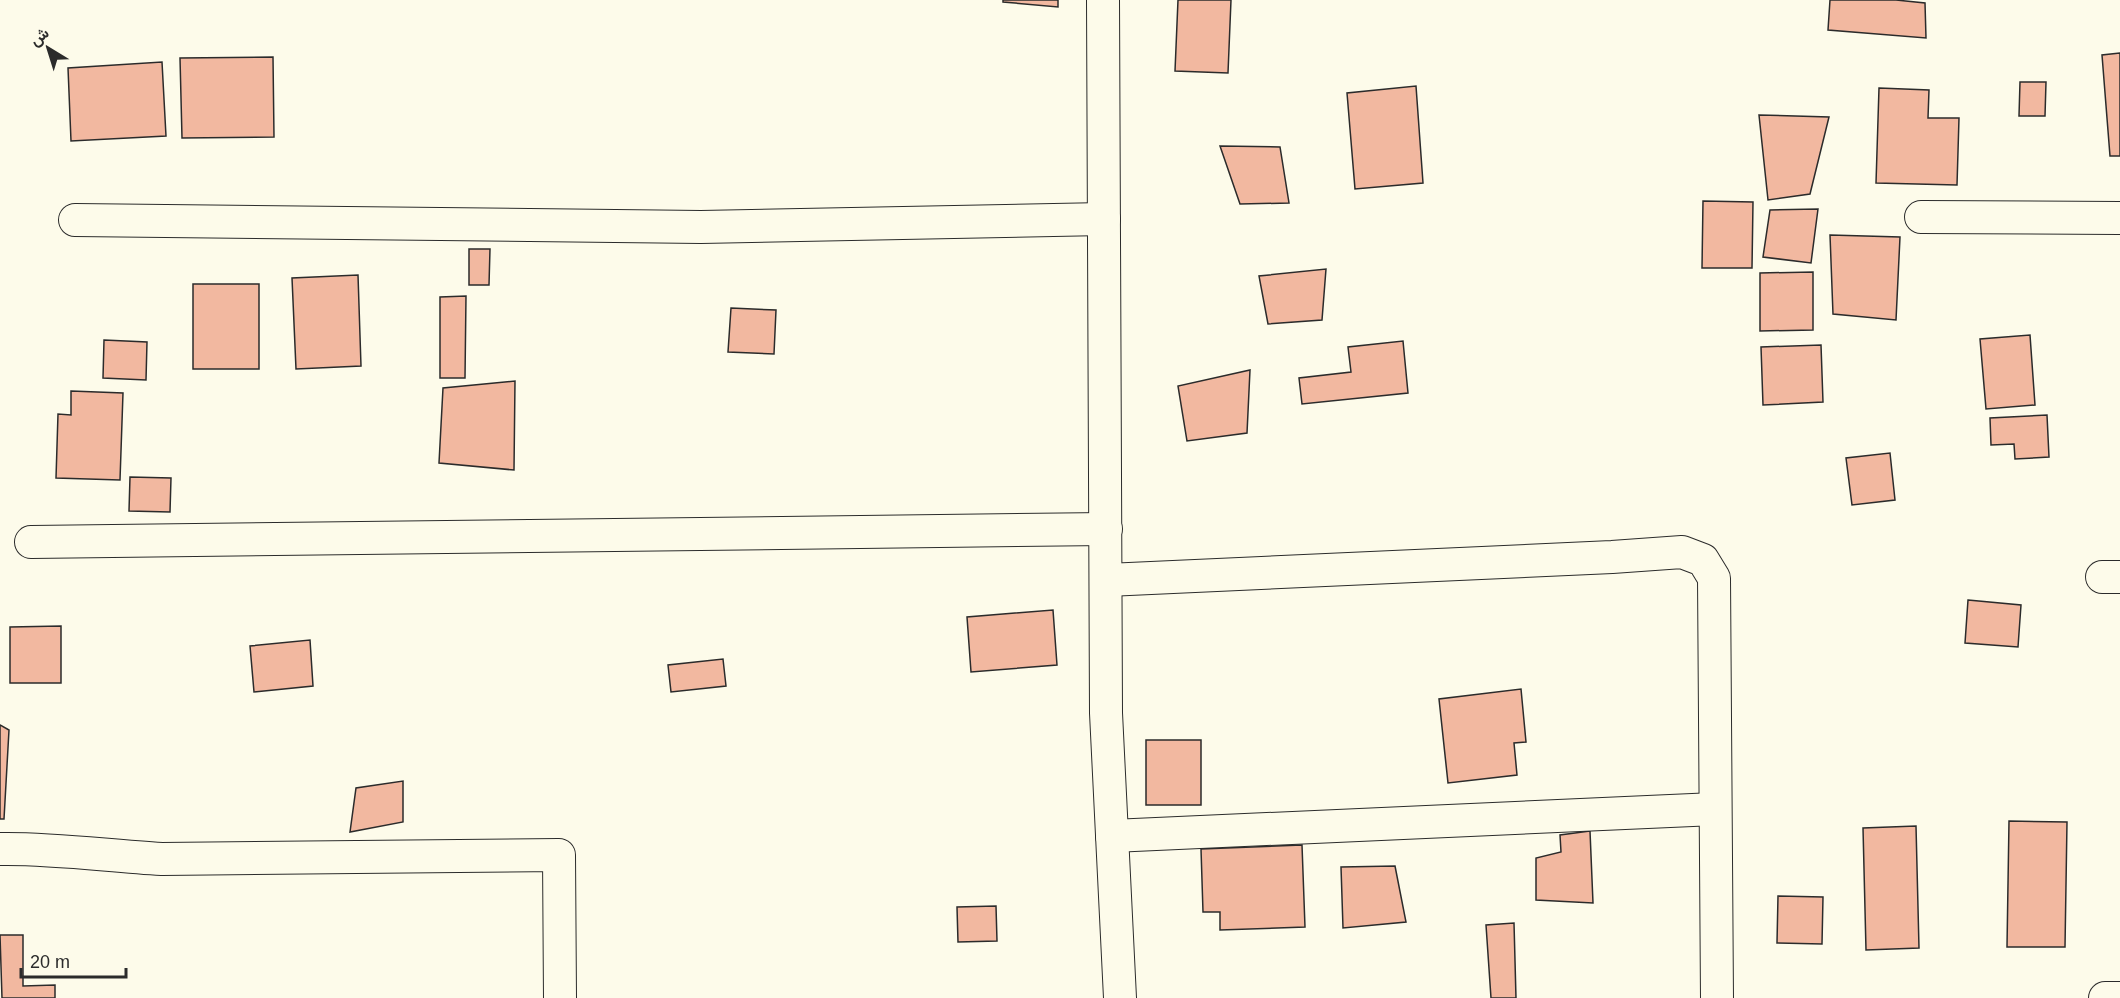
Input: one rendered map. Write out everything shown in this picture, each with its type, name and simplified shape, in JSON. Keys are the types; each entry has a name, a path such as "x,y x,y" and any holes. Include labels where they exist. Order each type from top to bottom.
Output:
{"street":[{"path":"1103,0 1106,713 1120,998"},
{"path":"1921,217 2120,218"},
{"path":"75,220 701,227 1104,219"},
{"path":"32,542 1106,529"},
{"path":"1107,580 1682,552 1703,560 1714,578 1717,998"},
{"path":"1112,836 1715,809"},
{"path":"0,849 44,849 162,859 559,855 560,998"},
{"path":"2105,998 2120,998"}],"building":[{"path":"1003,0 1058,0 1058,7 1003,2"},
{"path":"1178,0 1231,0 1228,73 1175,71"},
{"path":"1830,0 1896,0 1925,3 1926,38 1828,30"},
{"path":"2120,53 2120,156 2110,156 2102,55"},
{"path":"273,57 274,137 182,138 180,58"},
{"path":"162,62 166,136 71,141 68,68"},
{"path":"2020,82 2046,82 2045,116 2019,116"},
{"path":"1416,86 1423,183 1355,189 1347,93"},
{"path":"1879,88 1929,90 1928,118 1959,118 1957,185 1876,183"},
{"path":"1759,115 1829,117 1810,194 1768,200"},
{"path":"1220,146 1280,147 1289,203 1240,204"},
{"path":"1703,201 1753,202 1752,268 1702,268"},
{"path":"1818,209 1811,263 1763,257 1770,210"},
{"path":"1830,235 1900,237 1896,320 1833,314"},
{"path":"469,249 490,249 489,285 469,285"},
{"path":"1326,269 1322,320 1268,324 1259,276"},
{"path":"1813,272 1813,330 1760,331 1760,273"},
{"path":"358,275 361,366 296,369 292,278"},
{"path":"193,284 259,284 259,369 193,369"},
{"path":"466,296 465,378 440,378 440,297"},
{"path":"731,308 776,310 774,354 728,352"},
{"path":"2030,335 2035,405 1986,409 1980,339"},
{"path":"104,340 147,342 146,380 103,378"},
{"path":"1403,341 1408,393 1302,404 1299,378 1351,372 1348,347"},
{"path":"1821,345 1823,402 1763,405 1761,347"},
{"path":"1250,370 1247,433 1187,441 1178,386"},
{"path":"515,381 514,470 439,463 443,388"},
{"path":"71,391 123,393 120,480 56,478 58,414 71,415"},
{"path":"2047,415 2049,457 2015,459 2014,444 1991,445 1990,418"},
{"path":"1890,453 1895,500 1852,505 1846,458"},
{"path":"130,477 171,478 170,512 129,511"},
{"path":"1968,600 2021,605 2018,647 1965,643"},
{"path":"1053,610 1057,665 971,672 967,617"},
{"path":"61,626 61,683 10,683 10,627"},
{"path":"310,640 313,686 254,692 250,646"},
{"path":"723,659 726,686 671,692 668,665"},
{"path":"1521,689 1526,742 1514,743 1517,775 1448,783 1439,699"},
{"path":"0,725 9,730 4,819 0,819"},
{"path":"1146,740 1201,740 1201,805 1146,805"},
{"path":"403,781 403,822 350,832 356,788"},
{"path":"2009,821 2067,822 2065,947 2007,947"},
{"path":"1916,826 1919,948 1866,950 1863,828"},
{"path":"1590,831 1593,903 1536,900 1536,858 1561,852 1560,835"},
{"path":"1302,845 1305,927 1220,930 1220,912 1203,912 1201,849"},
{"path":"1395,866 1406,922 1343,928 1341,867"},
{"path":"1778,896 1823,897 1822,944 1777,943"},
{"path":"996,906 997,941 958,942 957,907"},
{"path":"1514,923 1516,998 1491,998 1486,925"},
{"path":"0,935 23,935 23,986 55,985 55,998 2,998"}]}
